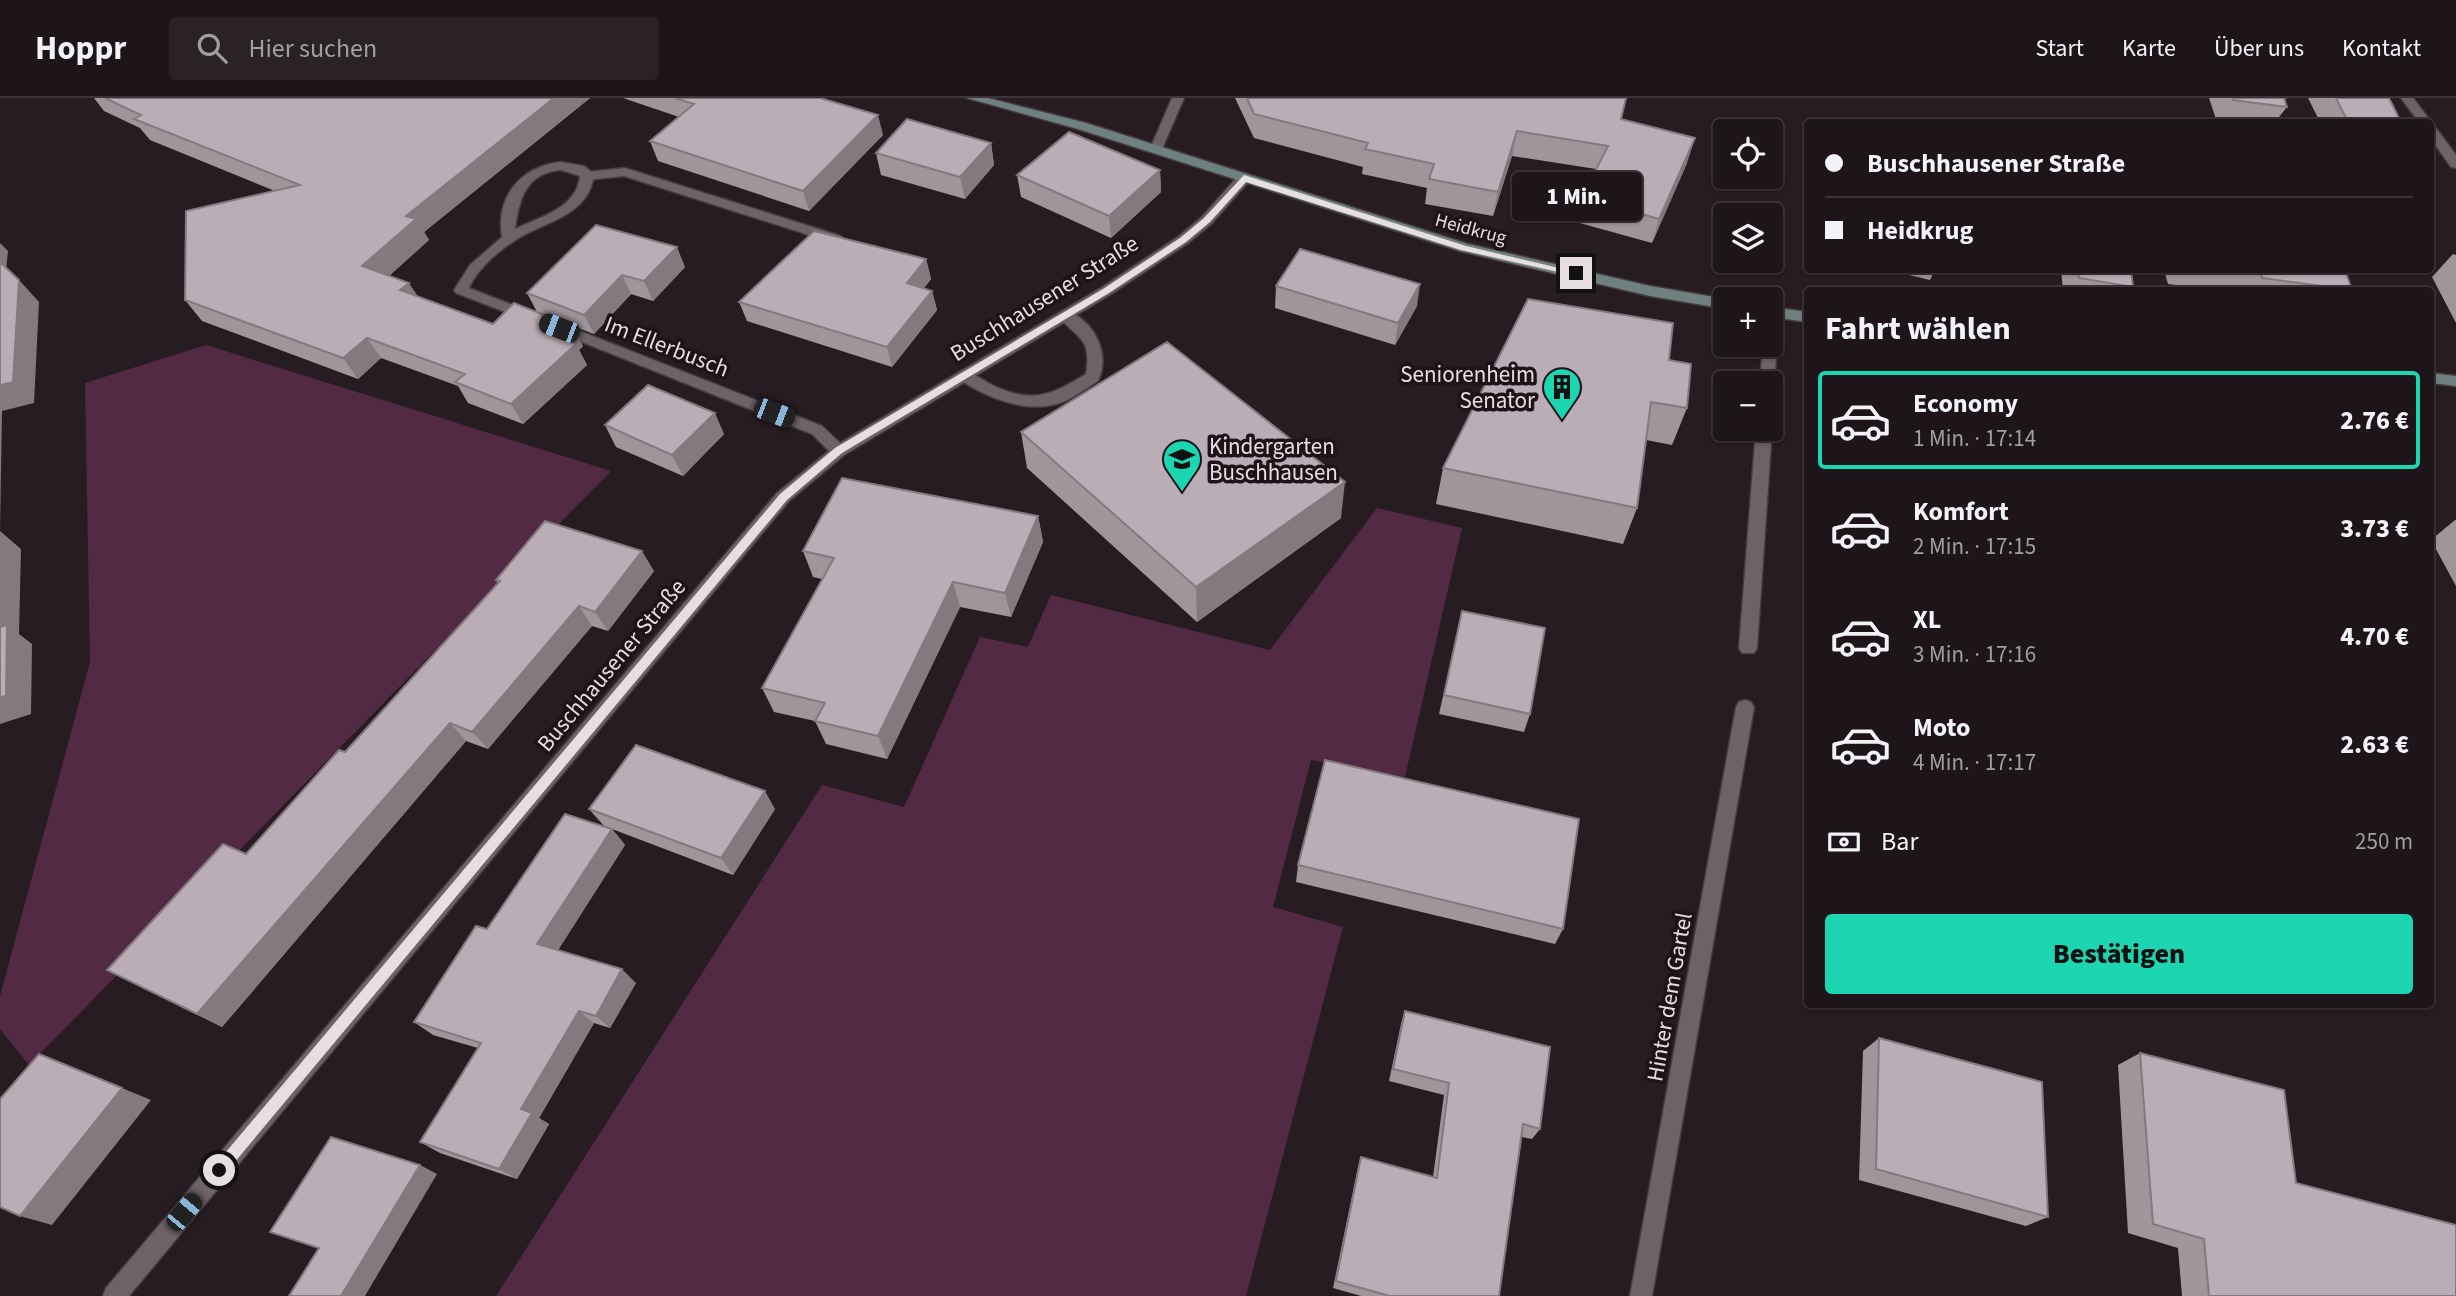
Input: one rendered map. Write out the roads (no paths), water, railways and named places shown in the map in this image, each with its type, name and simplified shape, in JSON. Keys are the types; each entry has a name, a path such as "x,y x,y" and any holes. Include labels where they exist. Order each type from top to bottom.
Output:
{"main road":[{"name":"Heidkrug","path":"973,98 1073,123 1465,248 1650,291 1713,302"},
{"path":"1783,314 1804,316"},
{"path":"2434,378 2456,381"}],"street":[{"path":"1156,149 1178,98"},
{"path":"2407,98 2423,119"},
{"path":"2434,134 2456,164"},
{"path":"510,237 507,235 520,184 550,167 564,165 581,169 587,176 625,172 849,243"},
{"name":"Im Ellerbusch","path":"587,176 583,192 571,205 510,237 465,279 461,290 817,430 839,451"},
{"name":"Buschhausener Straße","path":"114,1296 783,497 839,451 1065,316 1183,240 1207,220 1244,178"},
{"path":"965,376 982,388 1006,397 1050,400 1093,377 1097,358 1093,338 1065,316"},
{"path":"1748,648 1763,441"},
{"name":"Hinter dem Gartel","path":"1641,1296 1745,707"}],"place":[{"name":"Seniorenheim Senator","path":"1562,421"},
{"name":"Kindergarten Buschhausen","path":"1182,493"}]}
